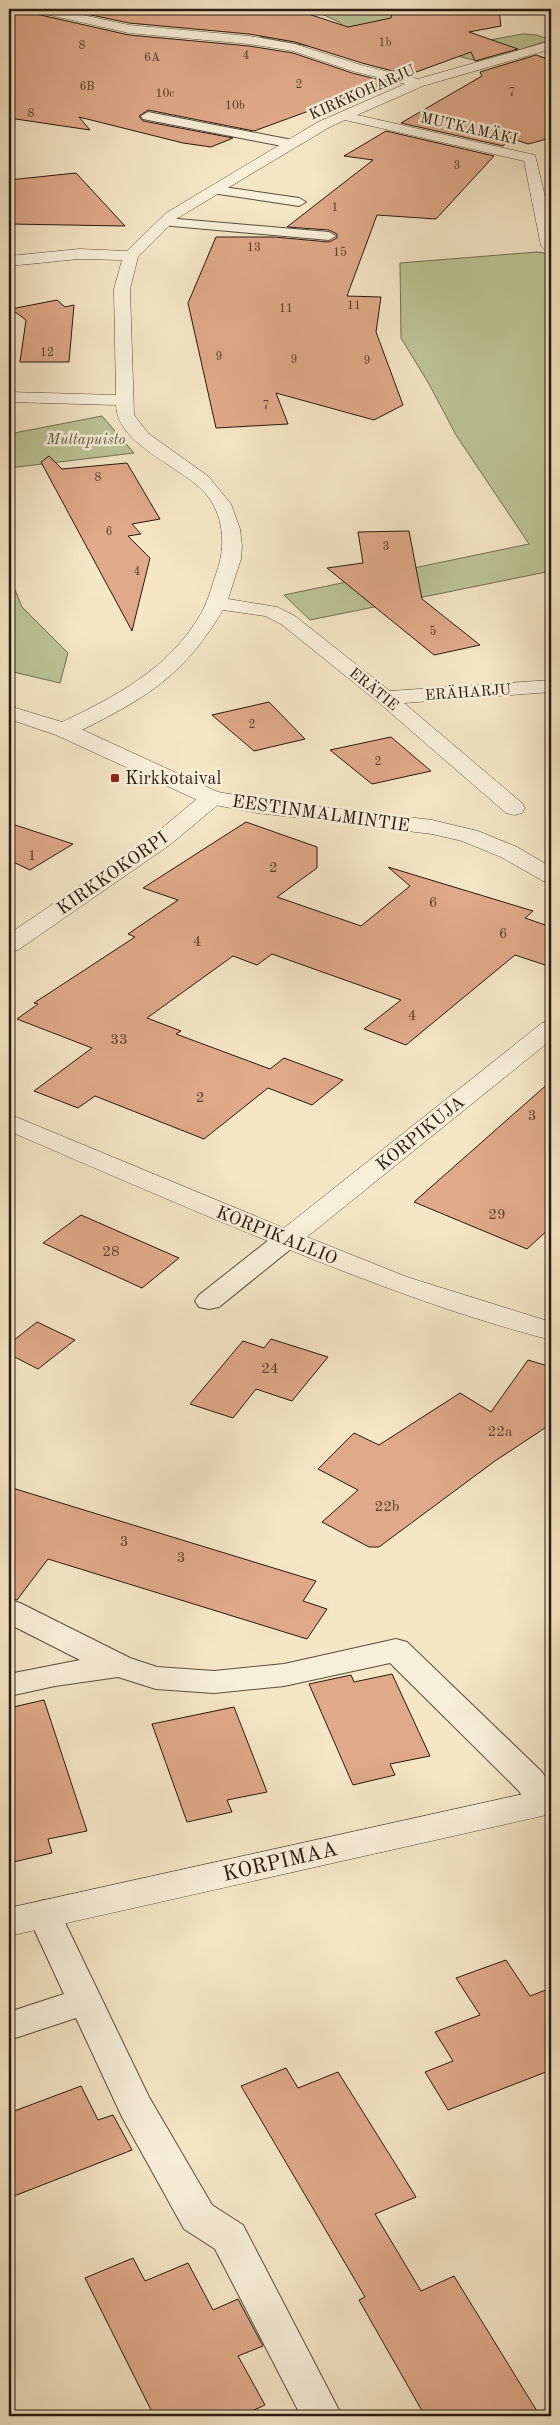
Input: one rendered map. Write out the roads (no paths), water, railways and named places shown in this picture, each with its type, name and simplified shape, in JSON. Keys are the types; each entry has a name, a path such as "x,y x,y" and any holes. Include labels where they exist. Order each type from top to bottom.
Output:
{"street":[{"path":"40,9 129,29 249,40 295,48 356,68 418,83"},
{"name":"KIRKKOHARJU","path":"131,256 171,216 323,125 418,83 551,45"},
{"name":"MUTKAMÄKI","path":"343,116 537,157 549,246"},
{"path":"9,262 79,254 131,256 122,289 125,415 132,430 148,443 200,477 214,492 223,508 229,526 232,555 217,603 177,662 157,679 128,698 64,730"},
{"path":"9,397 124,400"},
{"name":"ERÄTIE","path":"217,603 270,611 288,620 385,698 514,808"},
{"name":"ERÄHARJU","path":"385,698 551,686"},
{"name":"EESTINMALMINTIE","path":"9,712 64,730 212,798 258,806 432,827 470,836 509,852 551,876"},
{"name":"KIRKKOKORPI","path":"9,945 163,839 212,798"},
{"name":"KORPIKUJA","path":"288,1238 551,1028"},
{"name":"KORPIKALLIO","path":"9,1122 196,1202 397,1283 491,1314 551,1331"},
{"name":"KORPIMAA","path":"26,1918 548,1802"}],"lane":[{"path":"148,116 292,144"},
{"path":"217,190 299,202"},
{"path":"166,222 329,236"},
{"path":"209,1301 288,1238"},
{"path":"9,1611 119,1666 156,1678 214,1682 284,1676 396,1650 530,1781 548,1802"},
{"path":"9,1686 55,1676 119,1666"},
{"path":"26,1918 85,2001 135,2106 198,2217 229,2237 322,2416"},
{"path":"9,2026 85,2001"}],"place":[{"name":"Kirkkotaival","path":"115,778"}],"park label":[{"name":"Multapuisto","path":"86,439"}]}
